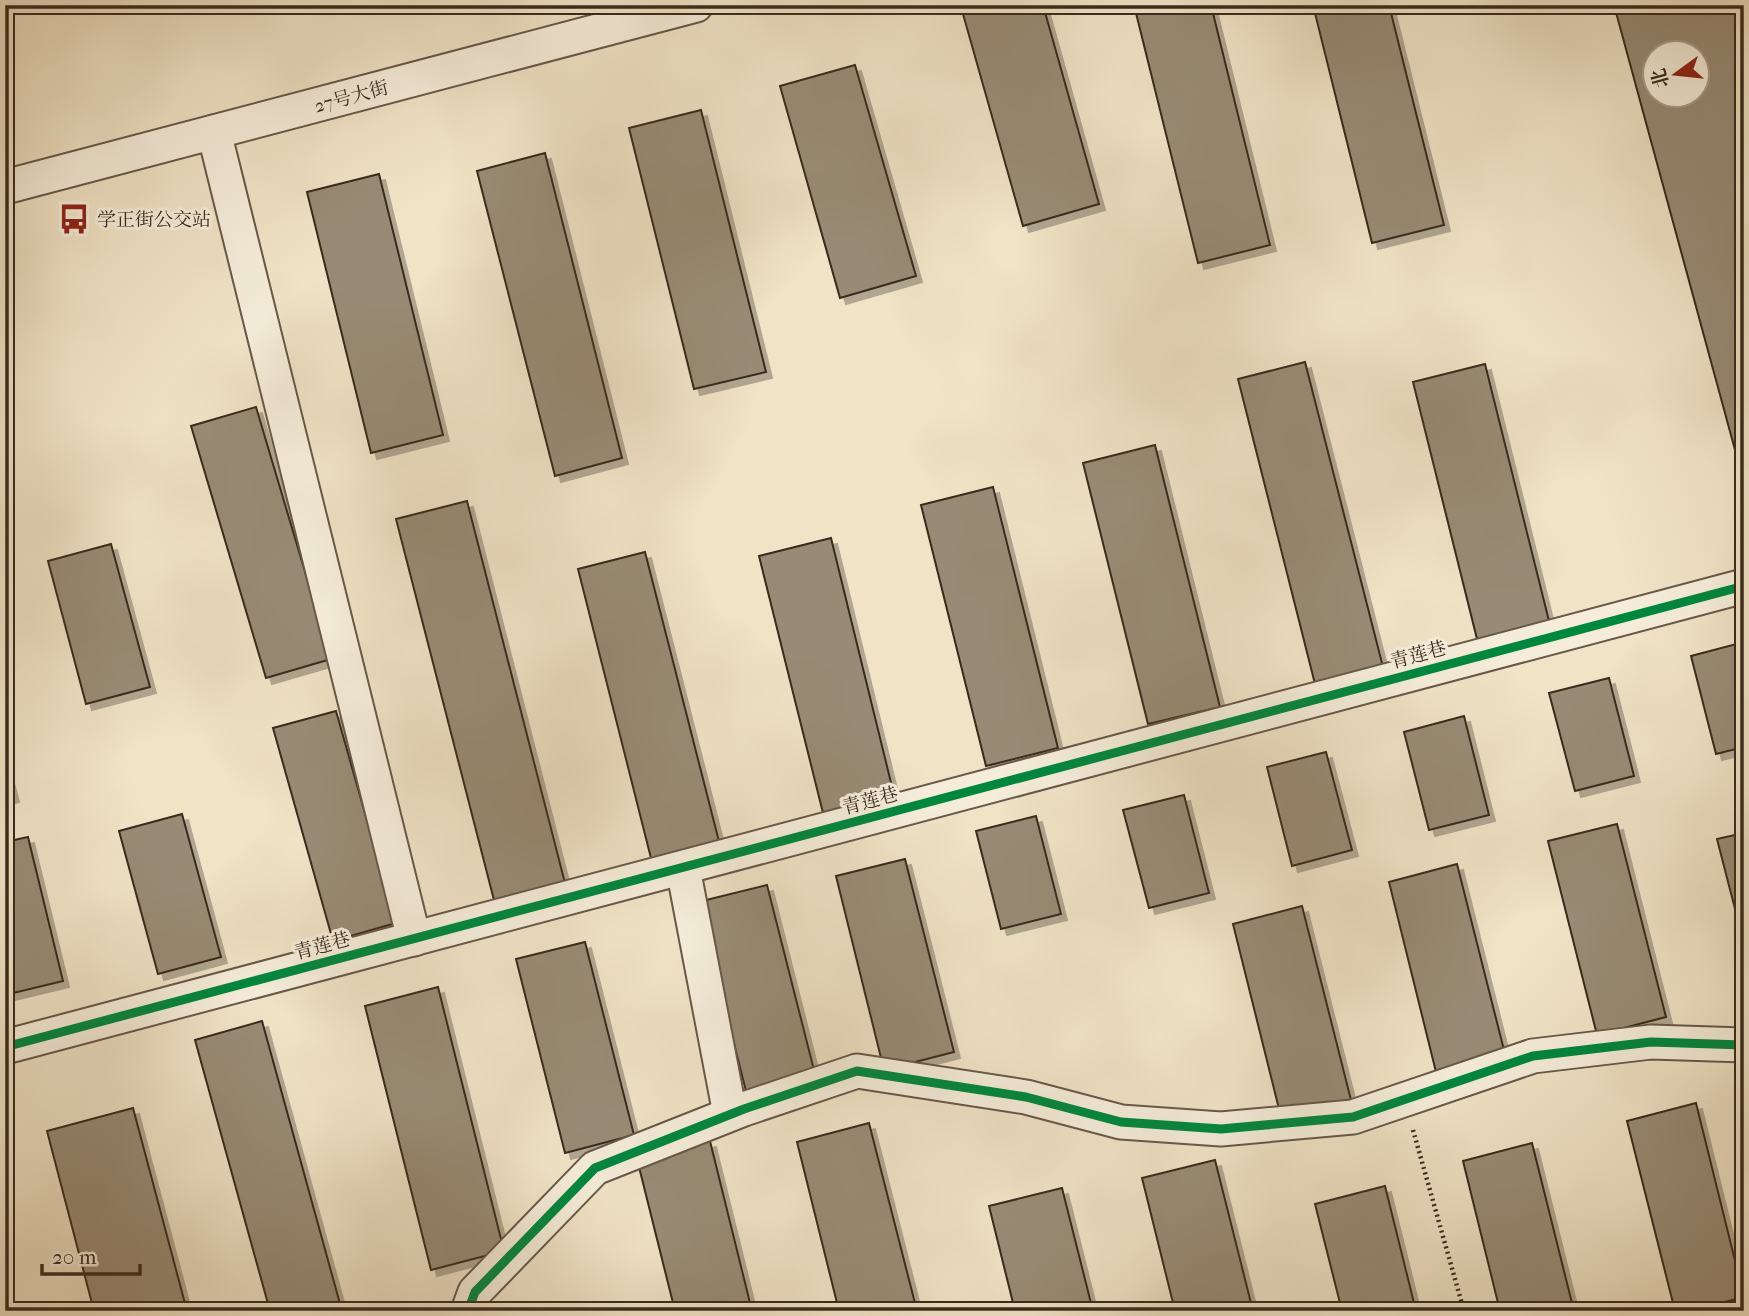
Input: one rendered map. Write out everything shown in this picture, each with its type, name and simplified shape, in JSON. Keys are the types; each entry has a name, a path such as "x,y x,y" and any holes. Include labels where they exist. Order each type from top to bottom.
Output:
{"street":[{"name":"27号大街","path":"5,187 696,5"},
{"path":"214,132 414,939"},
{"name":"青莲巷","path":"5,1048 1744,586"},
{"path":"683,868 730,1114"},
{"path":"468,1311 475,1292 595,1168 730,1114 857,1071 1026,1097 1121,1122 1221,1129 1353,1117 1534,1056 1651,1042 1744,1045"}],"path":[{"path":"1423,1163 1464,1311"}],"building":[{"path":"995,5 1043,5 1099,204 1023,226 963,14"},
{"path":"1134,5 1211,5 1270,245 1198,263"},
{"path":"1313,5 1389,5 1444,225 1372,243"},
{"path":"1614,5 1742,5 1744,483 1642,108 1710,108 1710,38 1640,38 1640,101"},
{"path":"855,65 916,276 840,298 780,86"},
{"path":"701,110 766,372 694,389 629,128"},
{"path":"545,153 622,458 555,476 477,171"},
{"path":"379,174 443,435 371,453 307,192"},
{"path":"1305,362 1383,667 1315,684 1238,379"},
{"path":"1485,364 1550,625 1478,643 1413,382"},
{"path":"256,407 331,659 266,678 191,426"},
{"path":"1155,445 1220,707 1148,724 1083,463"},
{"path":"993,487 1058,748 986,766 921,505"},
{"path":"467,501 566,887 495,904 396,519"},
{"path":"831,538 895,799 824,817 759,556"},
{"path":"111,544 150,687 86,704 48,561"},
{"path":"645,552 723,857 655,874 578,569"},
{"path":"1744,642 1744,747 1716,754 1691,656"},
{"path":"1609,678 1634,776 1575,791 1549,693"},
{"path":"336,711 396,923 333,941 273,728"},
{"path":"1464,716 1489,815 1429,830 1404,732"},
{"path":"1326,752 1352,850 1292,866 1267,767"},
{"path":"5,766 13,796 5,798"},
{"path":"1184,795 1209,893 1149,908 1123,810"},
{"path":"182,814 221,957 158,974 119,831"},
{"path":"1036,816 1061,914 1001,929 976,831"},
{"path":"1617,824 1666,1017 1597,1035 1548,841"},
{"path":"1744,833 1744,944 1717,839"},
{"path":"28,837 63,981 5,995 5,842"},
{"path":"905,859 954,1052 884,1070 836,876"},
{"path":"1457,864 1506,1058 1437,1076 1389,882"},
{"path":"767,885 816,1078 747,1095 698,902"},
{"path":"1302,906 1351,1100 1281,1117 1233,924"},
{"path":"585,942 634,1135 565,1153 516,959"},
{"path":"438,987 504,1251 431,1270 365,1006"},
{"path":"262,1021 342,1311 270,1311 195,1040"},
{"path":"1696,1103 1744,1297 1691,1311 1675,1311 1627,1121"},
{"path":"133,1108 187,1311 94,1311 47,1131"},
{"path":"869,1123 917,1311 839,1311 797,1142"},
{"path":"710,1141 752,1311 675,1311 637,1159"},
{"path":"1532,1143 1574,1311 1500,1311 1463,1161"},
{"path":"1215,1160 1253,1311 1175,1311 1142,1178"},
{"path":"1385,1186 1416,1311 1342,1311 1315,1204"},
{"path":"1062,1188 1093,1311 1015,1311 989,1206"}],"cycle path":[{"path":"5,1047 1744,586"},
{"path":"468,1311 475,1292 595,1168 744,1109 857,1071 1026,1097 1121,1122 1221,1129 1353,1117 1533,1056 1651,1042 1744,1045"}],"place":[{"name":"学正街公交站","path":"74,219"}]}
